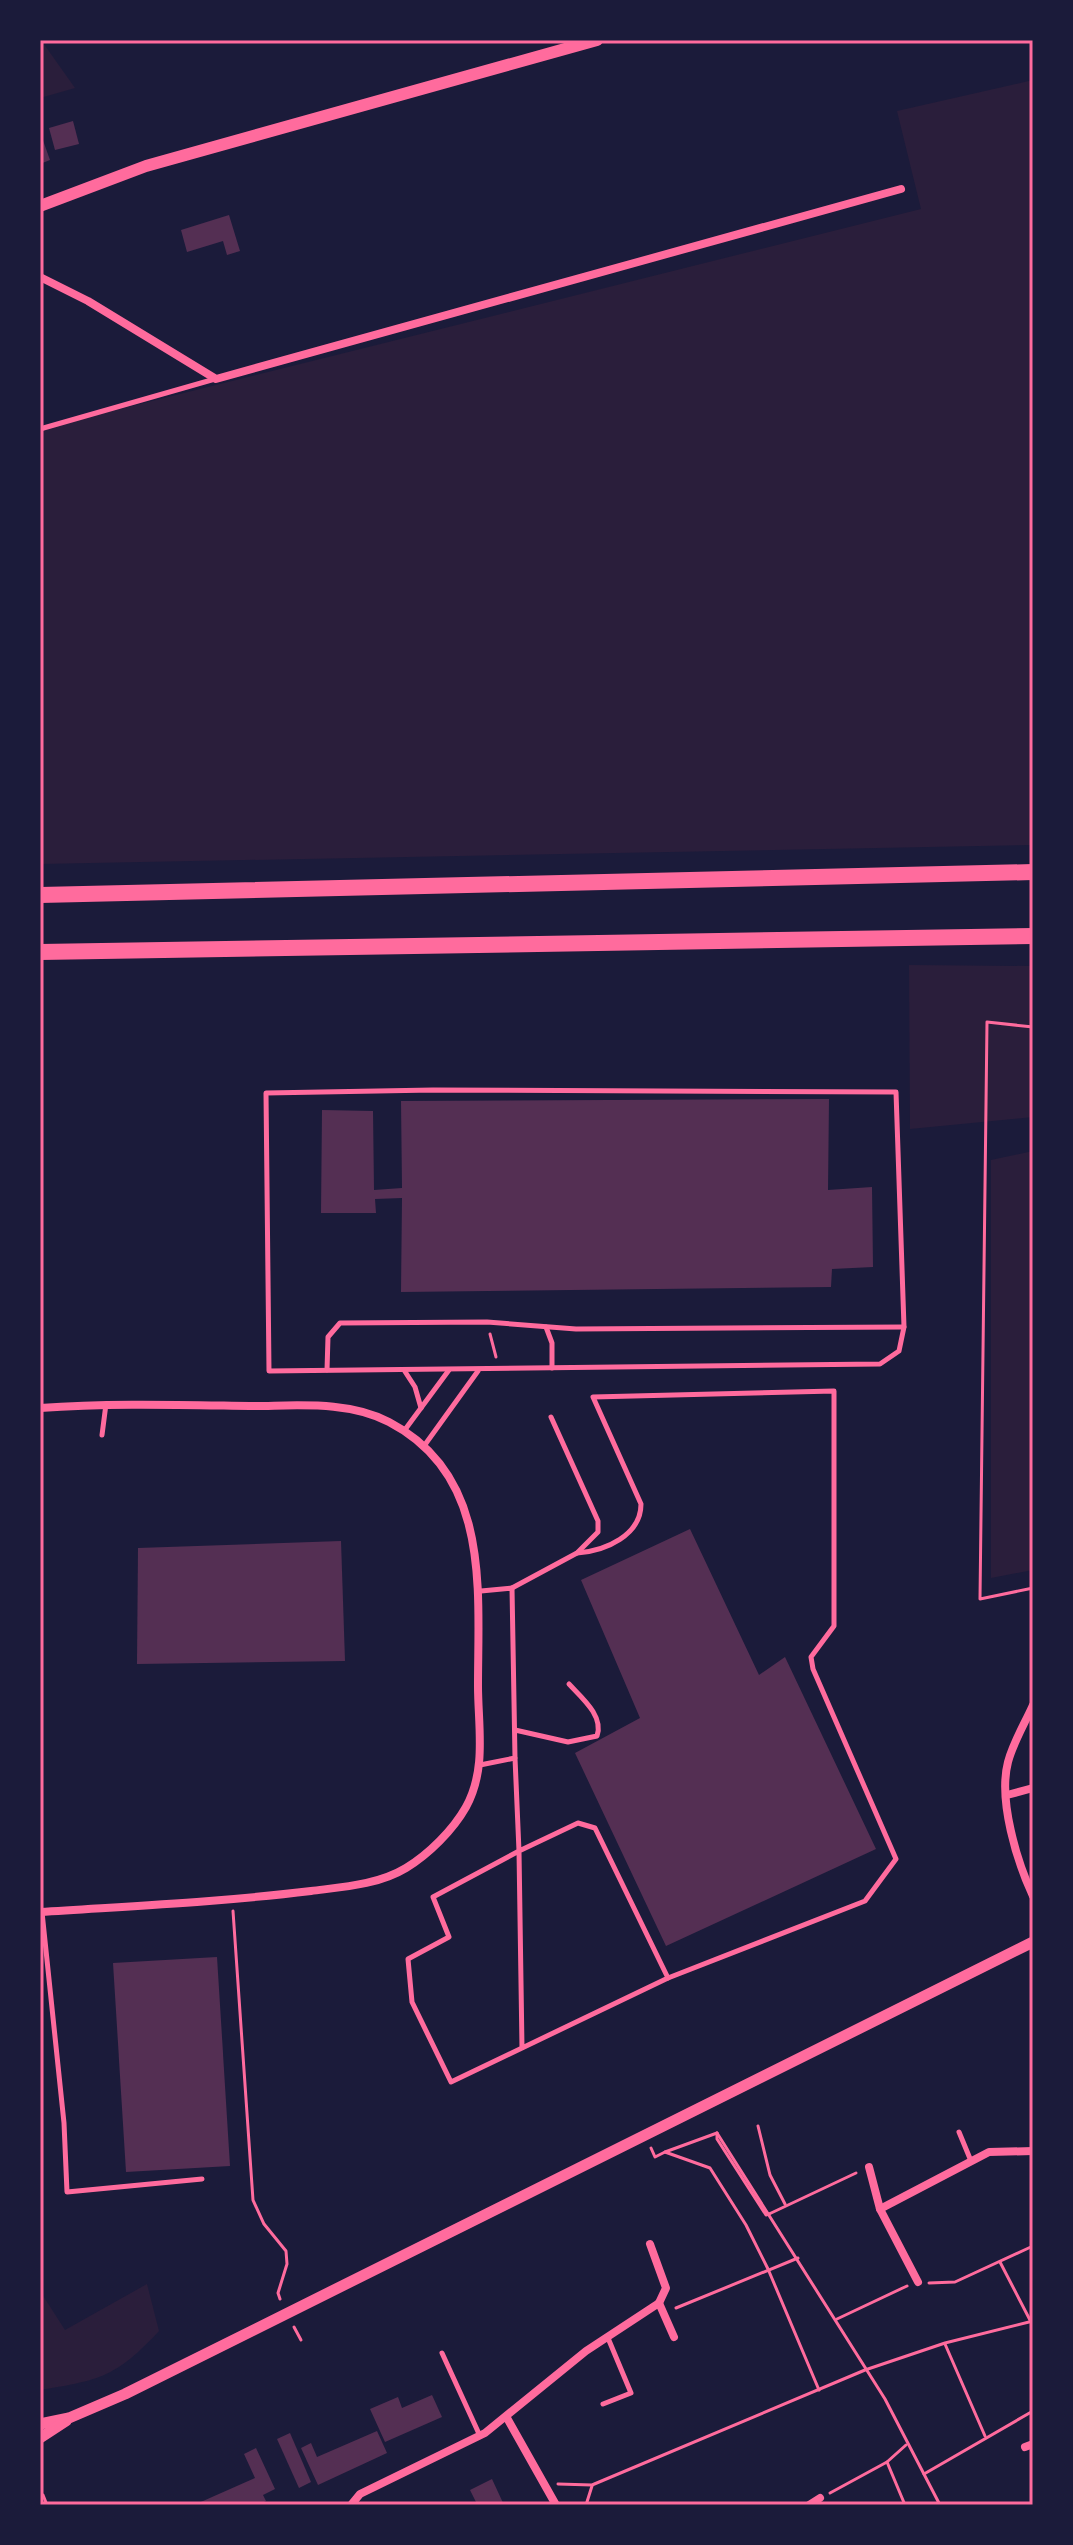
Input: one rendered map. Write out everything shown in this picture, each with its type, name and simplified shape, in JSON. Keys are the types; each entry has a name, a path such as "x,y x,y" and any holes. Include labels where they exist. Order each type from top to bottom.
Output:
{"highway":[{"path":"40,895 1033,872"},
{"path":"40,952 1033,936"}],"main road":[{"path":"40,206 161,162 597,40"}],"street":[{"path":"40,277 88,301 216,379 901,189"},
{"path":"40,1408 106,1403 341,1407 368,1413 404,1431 424,1446 444,1469 469,1521 481,1591 480,1765 466,1806 456,1821 427,1852 404,1869 381,1879 233,1900 41,1912"},
{"path":"1033,1705 1007,1764 1007,1795 1016,1855 1033,1896"},
{"path":"1007,1795 1033,1788"},
{"path":"40,2438 69,2418 287,2314 1033,1942"},
{"path":"880,2209 989,2152 1033,2151"},
{"path":"869,2167 880,2209 918,2282"},
{"path":"351,2505 360,2494 480,2436 507,2418 607,2337 659,2303 666,2288 650,2244"},
{"path":"659,2303 674,2337"},
{"path":"40,2424 69,2418"},
{"path":"507,2418 556,2505"},
{"path":"809,2505 820,2498"}],"lane":[{"path":"40,429 216,379"},
{"path":"896,1092 904,1327 899,1351 880,1364 269,1371 266,1093 896,1092"},
{"path":"327,1370 328,1337 340,1323 487,1322 546,1327 904,1327"},
{"path":"546,1327 552,1343 552,1368"},
{"path":"404,1431 449,1369"},
{"path":"404,1370 415,1387 421,1409"},
{"path":"424,1446 479,1370"},
{"path":"577,1553 592,1552 627,1535 641,1519 641,1504 593,1397 834,1391 834,1626 811,1657 813,1669 896,1859 865,1901 668,1978 451,2082 412,2002 408,1959 449,1937 433,1897 578,1823 595,1828 668,1978"},
{"path":"102,1435 106,1403"},
{"path":"481,1591 512,1588 577,1553 598,1532 598,1521 551,1417"},
{"path":"512,1588 522,2048"},
{"path":"515,1730 568,1742 597,1736 599,1726 596,1716 569,1684"},
{"path":"480,1765 515,1758"},
{"path":"41,1912 64,2123 67,2192 202,2179"},
{"path":"959,2132 971,2161"},
{"path":"603,2404 631,2393 607,2337"},
{"path":"442,2353 480,2436"}],"path":[{"path":"1033,1027 987,1022 980,1599 1033,1588"},
{"path":"487,1322 498,1368"},
{"path":"233,1913 253,2200 264,2224 286,2251 287,2264 278,2293 280,2301"},
{"path":"758,2126 770,2175 785,2204"},
{"path":"649,2146 655,2157 717,2133 885,2399 906,2445 940,2505"},
{"path":"665,2152 710,2168 746,2225 768,2269 819,2390"},
{"path":"769,2214 869,2167"},
{"path":"837,2319 918,2282 940,2285 955,2282 1033,2246"},
{"path":"665,2312 798,2258"},
{"path":"558,2484 592,2485 865,2370 945,2343 1032,2322 1000,2262"},
{"path":"291,2322 301,2340"},
{"path":"945,2343 985,2436"},
{"path":"924,2474 1033,2411"},
{"path":"820,2498 887,2462 906,2445"},
{"path":"887,2462 905,2505"},
{"path":"586,2505 592,2485"},
{"path":"40,2499 43,2495 47,2505"}],"shaded area":[{"path":"41,40 75,88 40,98"},
{"path":"1033,80 1033,845 40,864 40,429 921,209 897,111"},
{"path":"909,965 1033,966 1033,1117 910,1129"},
{"path":"1033,1151 1033,1570 991,1578 991,1160"},
{"path":"147,2284 159,2331 144,2346 106,2374 40,2390 40,2291 65,2330"}],"building":[{"path":"73,121 79,144 55,150 49,128"},
{"path":"40,132 50,160 40,164"},
{"path":"229,215 240,251 227,255 223,241 187,252 181,230"},
{"path":"829,1099 828,1190 872,1187 873,1267 832,1269 831,1287 401,1292 402,1198 375,1199 376,1213 321,1213 322,1110 373,1111 374,1190 402,1188 401,1101"},
{"path":"690,1529 759,1675 785,1657 876,1849 666,1946 575,1753 640,1718 581,1580"},
{"path":"341,1541 345,1661 137,1664 138,1548"},
{"path":"217,1957 230,2166 126,2172 113,1963"},
{"path":"432,2395 442,2417 385,2442 370,2409 398,2397 402,2408"},
{"path":"377,2431 387,2453 318,2485 301,2448 311,2443 317,2457"},
{"path":"290,2433 311,2482 299,2488 277,2439"},
{"path":"256,2448 275,2489 263,2495 266,2501 258,2505 194,2505 255,2478 244,2454"},
{"path":"492,2479 504,2505 470,2505 476,2502 470,2490"}]}
